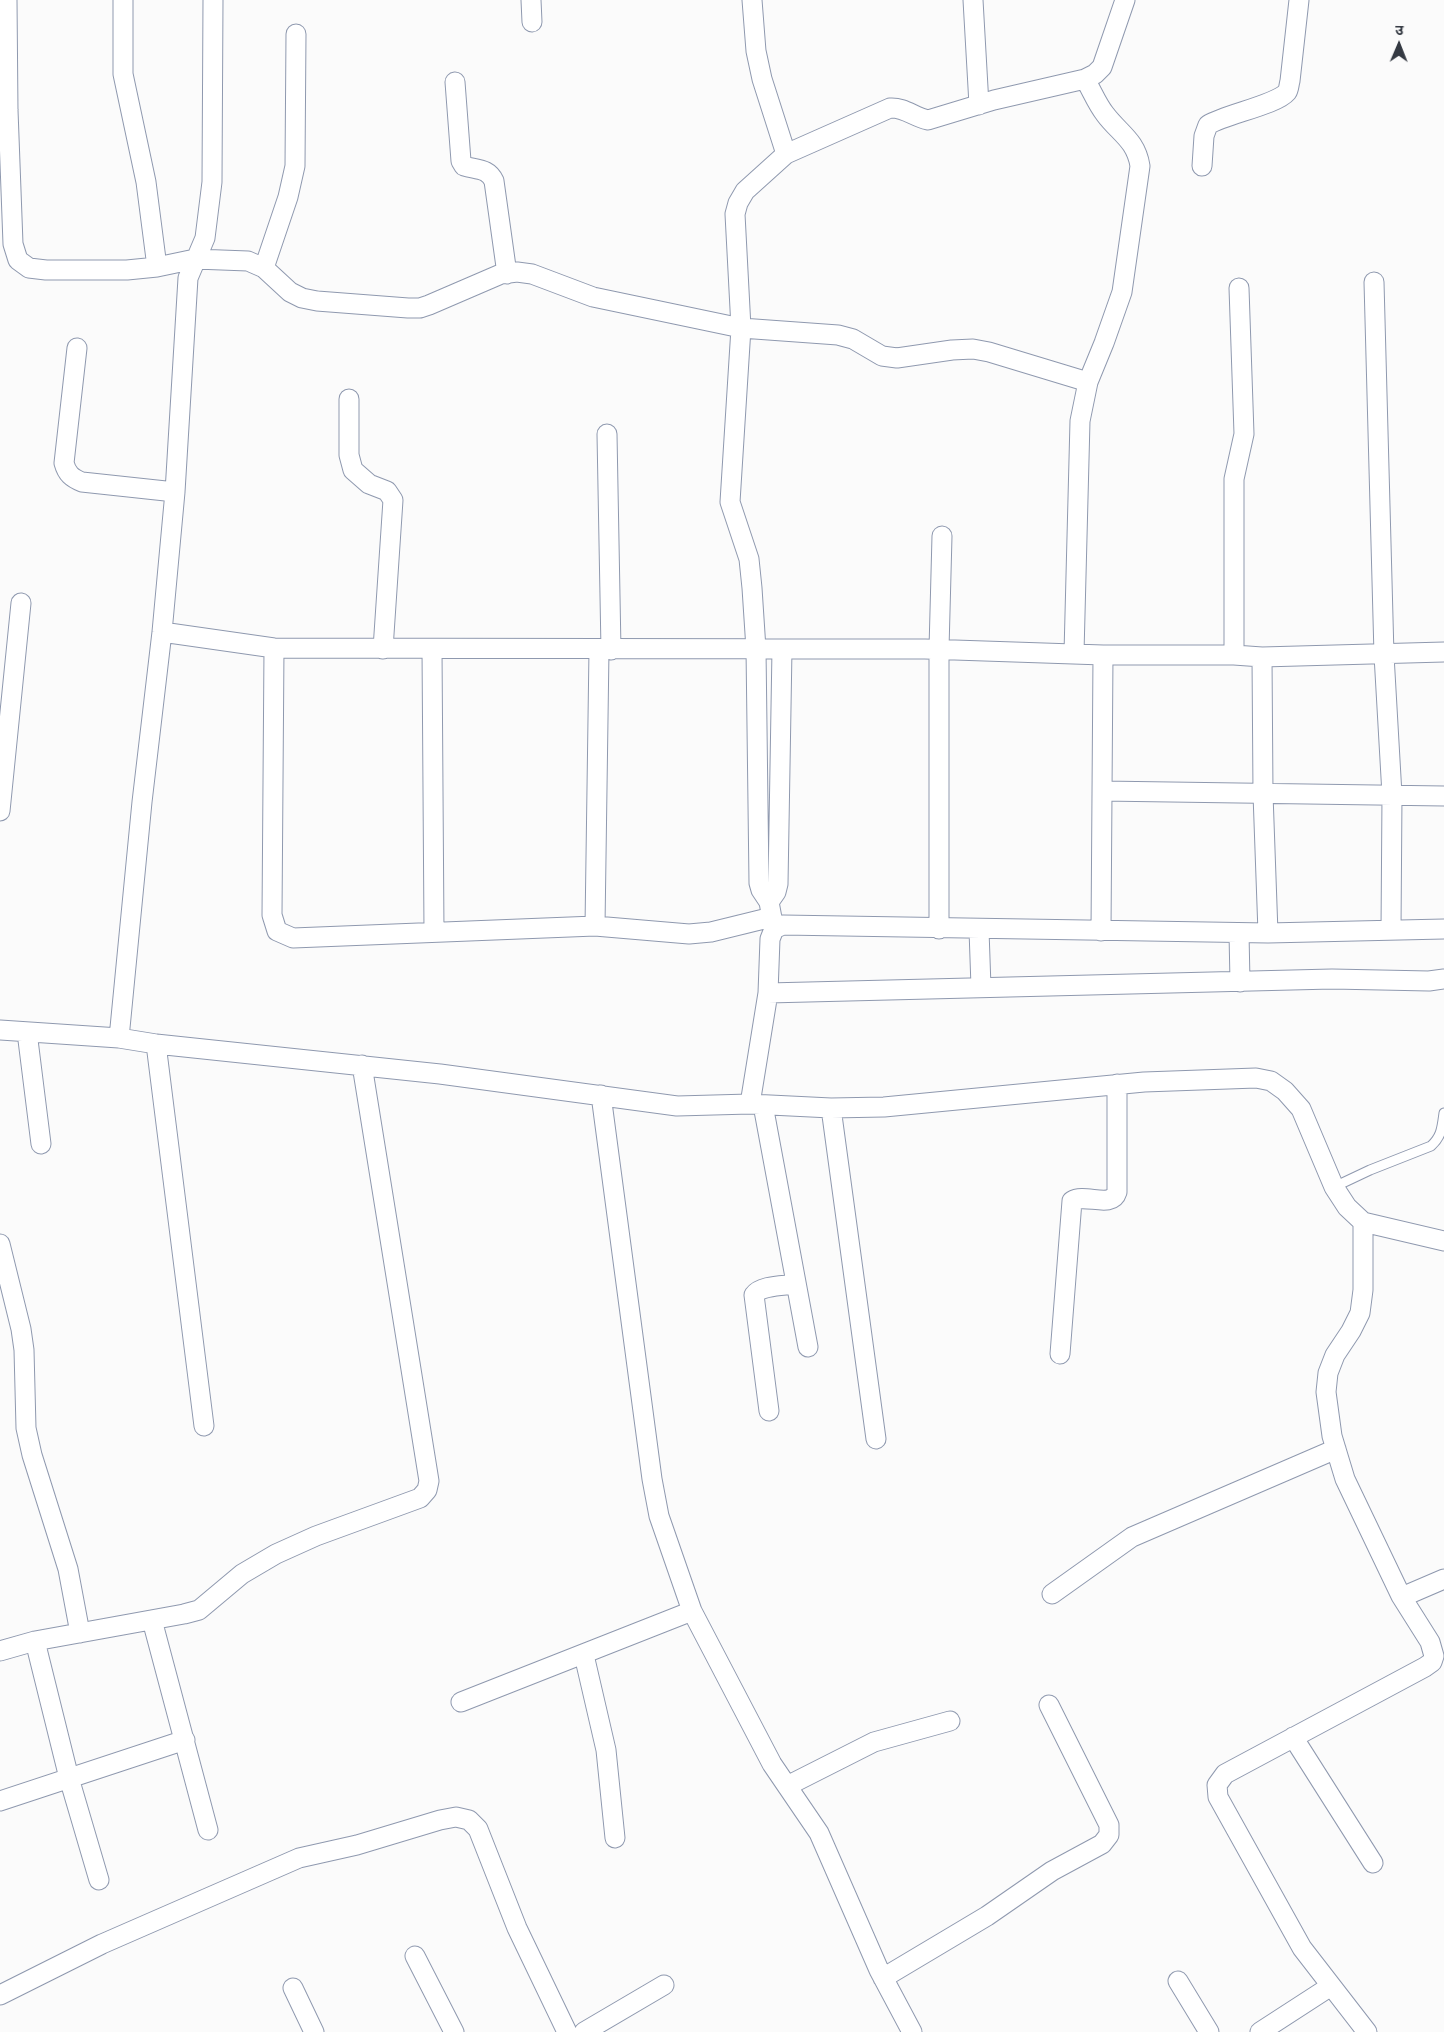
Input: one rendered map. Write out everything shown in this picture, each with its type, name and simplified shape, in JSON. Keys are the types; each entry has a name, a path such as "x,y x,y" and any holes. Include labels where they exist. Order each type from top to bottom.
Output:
{"street":[{"path":"7,0 4,110 14,244 18,260 29,268 46,270 127,270 157,267 195,258 248,261 264,268 290,292 302,298 317,302 408,308 420,308 516,272 532,274 593,297 741,328 838,335 853,339 882,356 897,358 973,349 989,352 1088,382"},
{"path":"123,0 123,74 146,182 157,267"},
{"path":"119,1038 176,492 188,278 205,238 212,182 213,0"},
{"path":"531,0 532,22"},
{"path":"752,0 756,51 760,70 786,154"},
{"path":"973,0 979,105"},
{"path":"1125,0 1102,67 1085,79 979,105 928,120 918,118 902,109 890,108 786,154 745,191 737,208 735,214 741,328 730,476 730,502 749,559 756,649 760,890 772,916 783,925 1101,932 1239,957 1332,980 1430,981 1444,979"},
{"path":"1202,166 1204,136 1208,125 1218,118 1279,98 1288,91 1299,0"},
{"path":"264,268 288,198 295,166 296,34"},
{"path":"1074,653 1080,420 1088,382 1122,292 1140,166 1138,155 1130,141 1105,114 1085,79"},
{"path":"455,82 461,161 464,166 483,170 491,174 494,181 507,274"},
{"path":"1374,282 1384,655 1392,795 1392,930"},
{"path":"1234,655 1234,479 1244,434 1239,288"},
{"path":"77,348 64,463 66,472 82,482 176,492"},
{"path":"349,399 349,455 353,470 369,484 387,491 393,500 383,649"},
{"path":"595,926 605,650 607,434"},
{"path":"939,929 939,650 942,536"},
{"path":"0,811 21,602"},
{"path":"162,632 274,648 939,650 1262,657 1444,652"},
{"path":"274,648 272,915 277,931 293,938 595,926 688,934 711,932 772,916"},
{"path":"432,649 434,932"},
{"path":"782,649 778,884 772,916 768,993 757,1105 808,1347"},
{"path":"1101,932 1103,655"},
{"path":"1262,657 1263,794 1268,934"},
{"path":"1102,791 1444,796"},
{"path":"979,930 980,987"},
{"path":"768,993 980,987 1239,957 1268,934 1444,930"},
{"path":"0,1030 119,1038 156,1044 362,1065 677,1106 884,1107 1117,1084 1256,1078 1271,1081 1285,1090 1301,1109 1334,1187 1347,1207 1363,1222 1444,1241"},
{"path":"27,1032 41,1144"},
{"path":"156,1044 204,1426"},
{"path":"0,1651 35,1641 198,1610 242,1574 276,1554 316,1536 420,1498 427,1490 429,1481 362,1065"},
{"path":"1060,1354 1072,1201 1077,1198 1109,1200 1114,1198 1117,1192 1117,1084"},
{"path":"601,1095 652,1479 659,1516 692,1612 772,1764 819,1833 883,1978 912,2032"},
{"path":"831,1108 876,1439"},
{"path":"1363,1222 1364,1290 1360,1313 1352,1331 1335,1355 1328,1373 1326,1392 1332,1436 1345,1479 1402,1597 1433,1649 1434,1656 1432,1662 1225,1774 1217,1785 1218,1797 1302,1948 1367,2032"},
{"path":"0,1244 21,1329 24,1350 26,1428 32,1455 68,1569 80,1633"},
{"path":"769,1411 754,1295 756,1292 768,1288 796,1284"},
{"path":"1052,1594 1132,1537 1336,1449"},
{"path":"1402,1597 1444,1579"},
{"path":"461,1702 692,1612"},
{"path":"152,1620 208,1830"},
{"path":"35,1641 69,1778 98,1880"},
{"path":"584,1655 606,1750 615,1838"},
{"path":"883,1978 987,1916 1052,1871 1102,1844 1109,1835 1109,1825 1048,1705"},
{"path":"787,1786 874,1742 950,1720"},
{"path":"1293,1737 1373,1864"},
{"path":"0,1801 185,1740"},
{"path":"0,1995 102,1944 299,1858 357,1845 456,1817 469,1820 478,1829 517,1928 567,2032"},
{"path":"415,1956 454,2032"},
{"path":"1178,1981 1209,2032"},
{"path":"584,2032 664,1985"},
{"path":"1260,2032 1331,1986"},
{"path":"293,1988 314,2032"}],"lane":[{"path":"1334,1187 1370,1170 1431,1146 1438,1139 1442,1131 1444,1113"}]}
